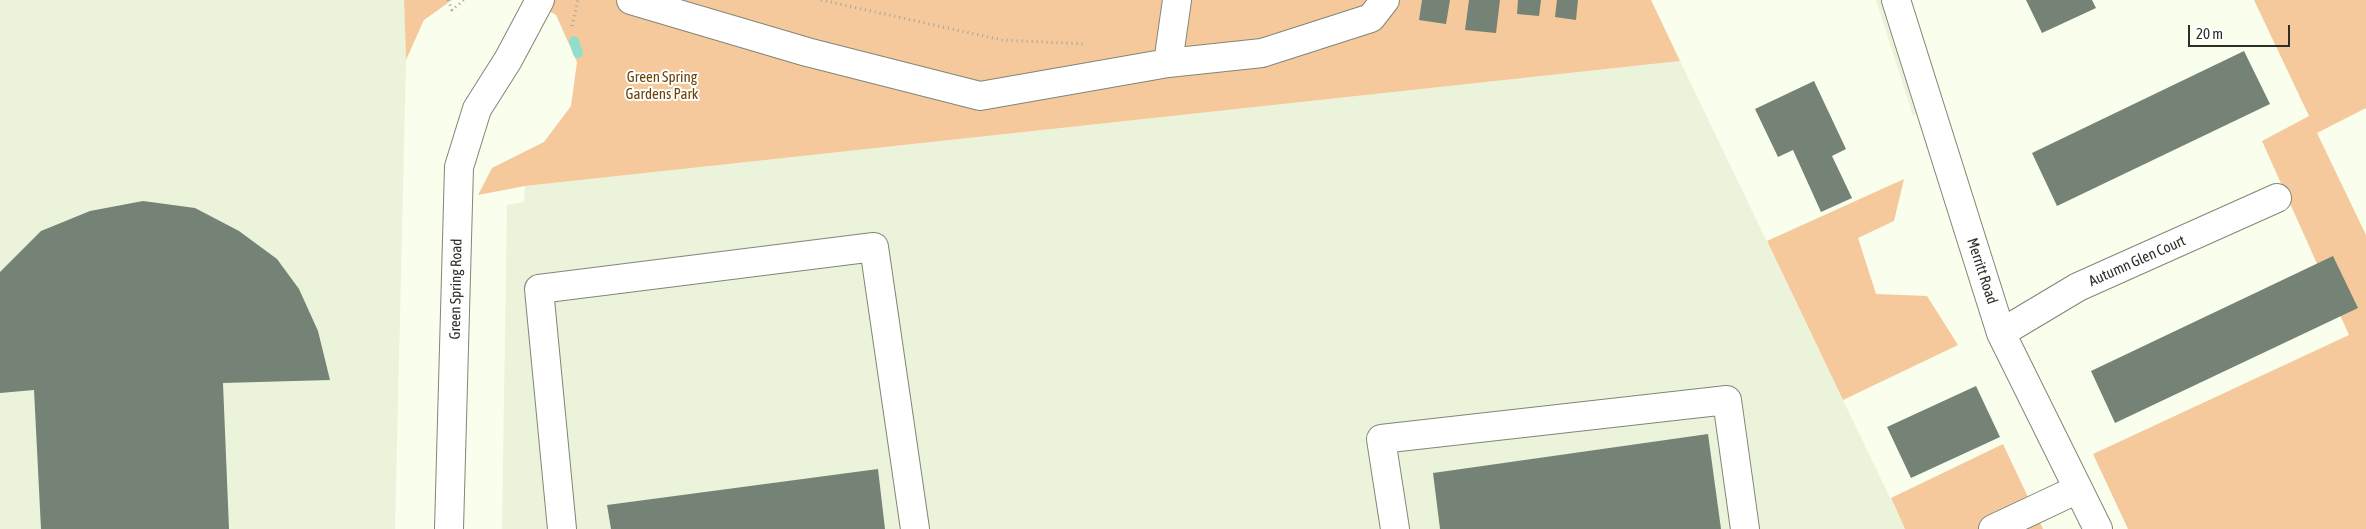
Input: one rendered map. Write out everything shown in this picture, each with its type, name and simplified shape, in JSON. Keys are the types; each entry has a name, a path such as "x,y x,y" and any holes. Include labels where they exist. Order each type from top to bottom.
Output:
{"street":[{"name":"Green Spring Road","path":"449,529 459,167 477,109 508,60 540,0"},
{"path":"631,0 807,52 980,96 1168,63 1262,53 1371,18 1385,0"},
{"path":"1168,63 1177,0"},
{"name":"Merritt Road","path":"1896,0 2001,333 2098,529"},
{"name":"Autumn Glen Court","path":"2001,333 2078,287 2277,198"},
{"path":"562,529 538,289 874,247 914,529"},
{"path":"1395,529 1382,439 1727,400 1745,529"},
{"path":"1993,529 2078,489"}],"path":[{"path":"448,0 452,10 464,0"},
{"path":"572,26 578,0"},
{"path":"820,0 1002,40 1087,44"}],"shaded area":[{"path":"0,0 404,0 406,60 395,529 0,529"},
{"path":"1876,0 1910,0 1943,102 1913,116"},
{"path":"1680,61 1905,529 502,529 507,205 524,202 525,186"}],"green space":[{"path":"404,0 452,0 424,20 406,60"},
{"name":"Green Spring Gardens Park","path":"530,0 1651,0 1680,61 525,186 478,195 492,168 544,142 571,106 577,62 556,15"},
{"path":"2254,0 2366,0 2366,108 2317,133 2366,235 2366,529 2128,529 2093,454 2349,335 2262,141 2309,116"},
{"path":"1904,179 1894,221 1858,238 1876,294 1927,296 1958,345 1843,400 1767,241"},
{"path":"2003,444 2043,529 1905,529 1891,498"}],"building":[{"path":"1422,0 1450,0 1446,24 1419,20"},
{"path":"1469,0 1500,0 1496,33 1465,30"},
{"path":"1518,0 1541,0 1539,16 1517,14"},
{"path":"1557,0 1578,0 1576,20 1555,17"},
{"path":"2026,0 2092,0 2096,8 2042,33"},
{"path":"2244,51 2270,104 2057,206 2032,153"},
{"path":"1814,81 1846,149 1832,156 1852,198 1821,212 1793,150 1778,157 1755,109"},
{"path":"143,201 195,208 239,231 277,259 299,289 318,331 330,380 223,383 229,529 41,529 34,390 0,393 0,272 41,231 90,211"},
{"path":"2333,256 2358,308 2115,423 2091,371"},
{"path":"1976,386 2000,437 1911,478 1887,427"},
{"path":"1708,434 1721,529 1440,529 1433,473"},
{"path":"878,469 885,529 611,529 607,505"}],"waterway":[{"path":"574,41 578,53"}]}
